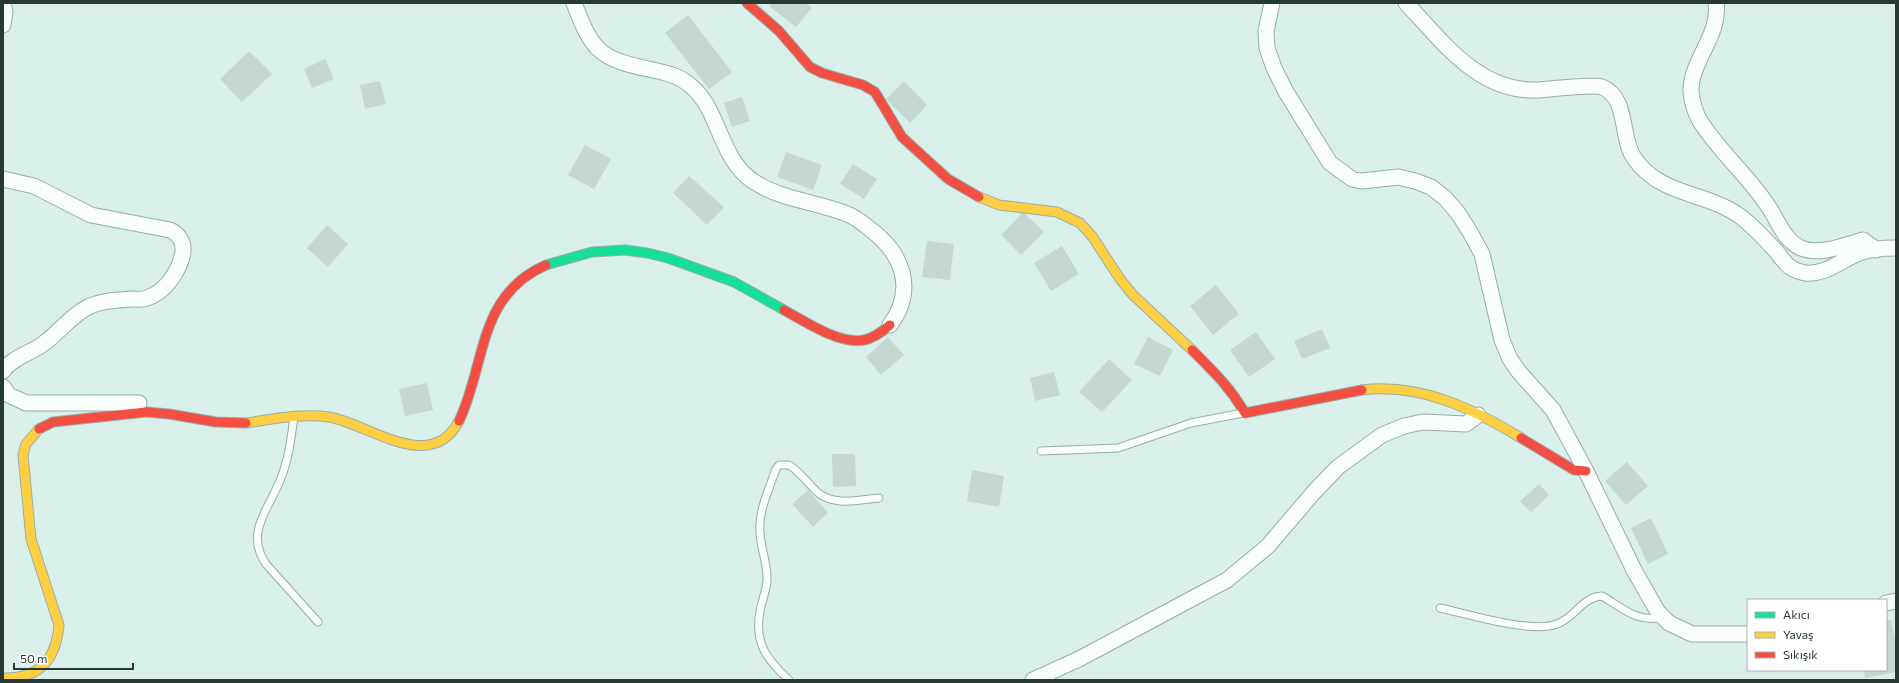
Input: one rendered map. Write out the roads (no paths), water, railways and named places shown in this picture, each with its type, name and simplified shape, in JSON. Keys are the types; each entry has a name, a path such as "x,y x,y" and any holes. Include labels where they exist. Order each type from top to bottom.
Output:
{"street":[{"path":"3,678 17,678 40,670 56,649 59,637 59,625 31,539 24,455 26,444 33,434 43,426 54,422 148,412 238,423 276,417 329,417 354,424 404,444 415,447 429,446 442,441 454,432 460,417 487,327 494,312 506,295 521,280 540,268 560,259 610,249 636,250 661,255 743,286 842,339 856,341 868,339 880,334 890,325 897,316 903,303 905,290 898,260 891,248 862,222 848,214 771,191 755,182 742,172 731,158 701,97 692,86 680,78 666,72 627,65 603,54 593,45 585,32 574,3"},
{"path":"747,3 779,30 810,67 863,85 875,92 902,137 960,188 975,196 999,205 1057,212 1080,223 1092,236 1120,279 1133,295 1221,378 1231,390 1245,413 1300,401 1368,389 1398,388 1432,395 1478,415 1574,470 1586,471"},
{"path":"1272,3 1266,31 1267,48 1274,68 1286,92 1330,163 1352,179 1362,181 1398,177 1415,181 1431,188 1445,198 1458,213 1482,254 1502,340 1510,359 1553,410 1586,471 1635,572 1662,616 1669,623 1692,634 1747,634"},
{"path":"1406,3 1470,69 1488,80 1508,87 1531,90 1580,88 1591,85 1602,87 1612,93 1618,103 1626,142 1633,157 1643,170 1656,180 1671,188 1719,204 1740,216 1758,231 1790,267 1802,272 1815,273 1860,253 1896,248"},
{"path":"1716,3 1715,21 1696,68 1692,84 1693,103 1701,122 1769,207 1784,233 1795,245 1814,251 1863,240 1877,250"},
{"path":"3,4 5,11 3,25"},
{"path":"3,179 34,186 91,215 170,230 180,238 183,250 176,272 170,281 155,294 147,299 107,300 90,306 70,319 44,344 9,365 3,371"},
{"path":"3,387 9,395 26,404 140,404 148,412"},
{"path":"1033,680 1078,659 1227,580 1268,546 1314,492 1338,467 1382,435 1404,426 1423,422 1466,424 1478,415"}],"lane":[{"path":"1041,451 1118,448 1191,423 1245,413"},
{"path":"294,417 289,453 281,478 258,527 256,541 261,557 266,564 318,622"},
{"path":"789,680 768,659 761,644 759,634 760,613 767,583 767,566 760,544 760,518 776,468 784,464 789,465 817,492 828,499 845,501 878,498"},
{"path":"1440,608 1525,626 1547,626 1566,620 1589,599 1602,596 1633,615 1650,619 1662,616"}]}
